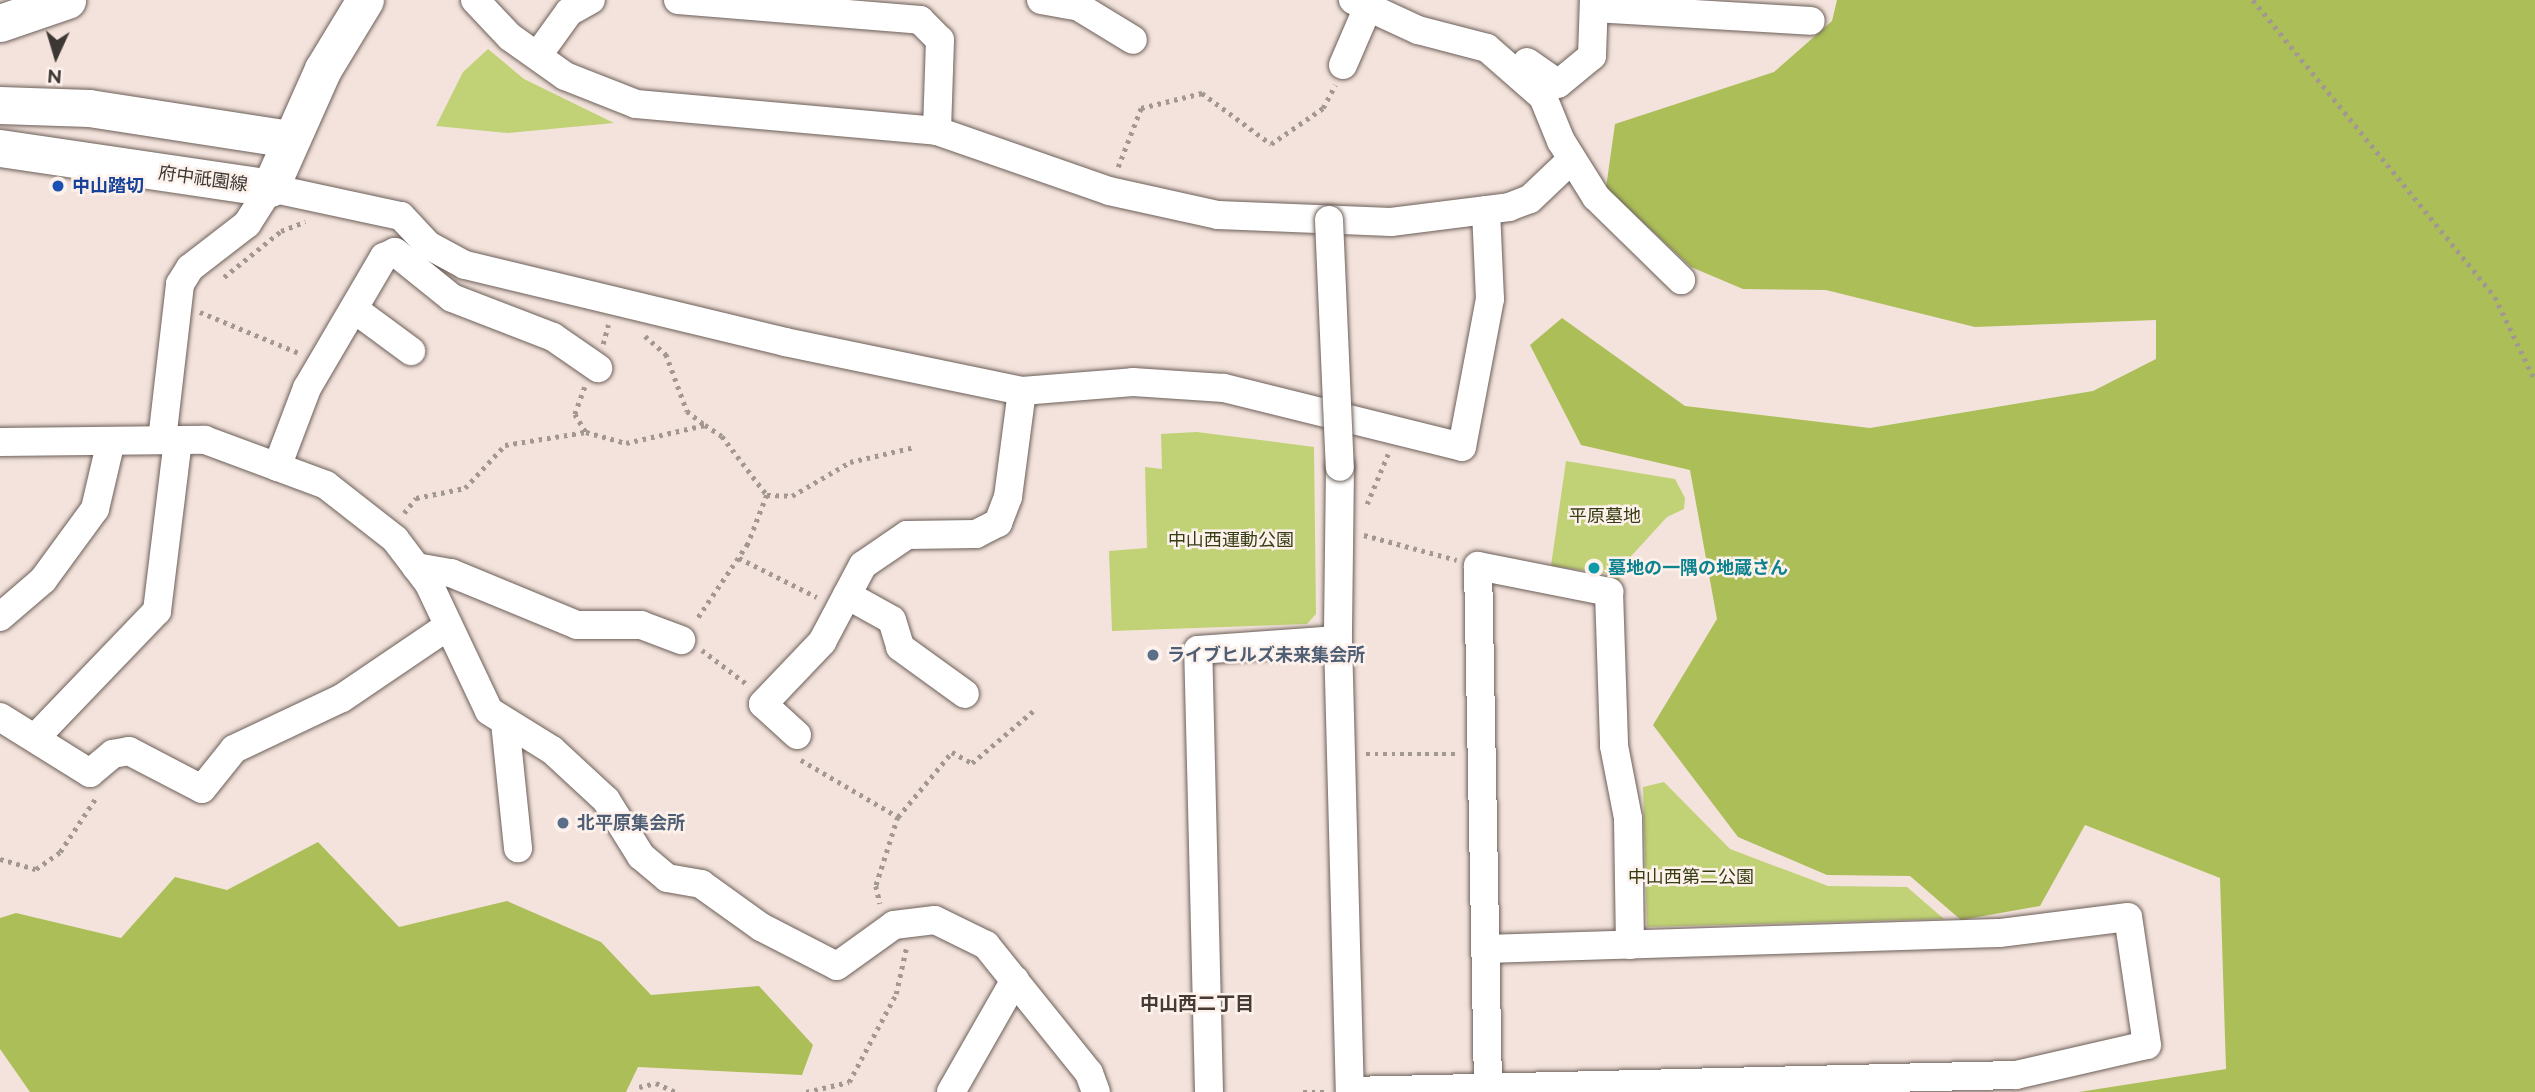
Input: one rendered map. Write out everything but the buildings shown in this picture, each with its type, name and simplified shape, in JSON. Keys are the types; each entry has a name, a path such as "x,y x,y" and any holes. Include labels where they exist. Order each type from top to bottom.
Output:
{"main road":[{"path":"0,23 67,0"},
{"name":"府中祇園線","path":"0,148 270,188 290,139 365,0"},
{"path":"0,105 89,108 290,139"}],"street":[{"path":"475,0 565,76 636,104 937,131 1109,191 1217,215 1391,222 1486,210 1530,199 1571,159"},
{"path":"538,55 569,12 591,0"},
{"path":"678,0 919,20 940,40 937,131"},
{"path":"1041,0 1079,7 1133,40"},
{"path":"1343,65 1360,4 1435,35 1487,48 1543,97 1571,159 1596,197 1681,280"},
{"path":"1435,35 1447,28 1483,30 1558,84 1592,56 1594,4 1811,22"},
{"path":"36,737 156,611 180,284 190,268 247,225 270,188 401,216 428,245 466,265 1022,391 1133,382 1224,388 1462,447 1490,299 1486,210"},
{"path":"1329,220 1340,467 1347,530 1338,640 1350,1091 1488,1086 1624,1088 1947,1083 2016,1075 2147,1045 2128,917 2000,933 1485,949"},
{"path":"277,467 320,366 384,257 395,252 452,298 553,337 598,368"},
{"path":"354,309 411,351"},
{"path":"796,745 763,704 822,642 863,565 907,535 976,534 998,523 1008,497 1022,391"},
{"path":"0,442 110,445 205,440 326,485 388,533 416,567 489,711 552,750 606,800 641,856 667,878 701,884 761,927 837,965 901,924 935,920 986,945 1089,1073 1096,1092"},
{"path":"0,617 43,580 95,509 110,445"},
{"path":"1488,1086 1478,566 1609,593 1614,746 1628,818 1630,945"},
{"path":"416,567 451,573 577,625 641,625 681,640"},
{"path":"843,602 892,620 900,647 965,694"},
{"path":"0,717 90,773 113,754 129,751 202,789 234,749 342,698 447,627"},
{"path":"1209,1092 1198,650 1338,640"},
{"path":"505,722 518,848"},
{"path":"951,1092 1015,980"}],"path":[{"path":"2253,0 2495,297 2535,380"},
{"path":"1109,191 1141,108 1202,93 1271,144 1323,108 1343,65"},
{"path":"213,282 248,263 281,230 314,219"},
{"path":"195,310 284,344 320,366"},
{"path":"586,432 575,414 577,400 598,368 608,324 620,328"},
{"path":"632,331 666,354 687,411 722,436 767,495"},
{"path":"388,533 416,498 465,488 505,445 586,432 626,443 705,425"},
{"path":"1399,431 1347,530 1478,566"},
{"path":"767,495 792,496 850,462 915,447"},
{"path":"763,704 753,688 681,640 739,558 767,495"},
{"path":"739,558 843,602"},
{"path":"806,1092 849,1082 896,994 901,924 876,886 898,817 952,752 972,763 1033,711"},
{"path":"796,745 898,817"},
{"path":"1341,754 1481,754"},
{"path":"0,859 36,869 60,852 99,793 96,768"},
{"path":"639,1087 656,1083 675,1092"}],"green space":[{"path":"1837,0 2535,0 2535,1092 2079,1092 2226,1069 2220,878 2085,825 2040,906 1961,920 1910,876 1827,875 1738,837 1653,725 1717,619 1690,470 1581,445 1530,345 1562,318 1685,406 1870,428 2093,391 2156,359 2156,320 1975,327 1826,290 1743,289 1691,267 1606,188 1615,124 1774,72 1832,21"},
{"path":"488,49 524,79 614,123 507,133 436,126 463,72"},
{"name":"中山西運動公園","path":"1197,432 1314,447 1316,614 1307,624 1112,631 1109,551 1147,548 1145,467 1162,469 1161,434"},
{"name":"平原墓地","path":"1566,461 1675,479 1685,498 1684,509 1667,517 1623,565 1618,586 1610,585 1611,574 1551,566"},
{"name":"中山西第二公園","path":"1664,782 1730,849 1828,886 1907,887 1944,919 1647,927 1643,787"},
{"path":"318,842 399,927 507,901 601,942 651,995 759,986 813,1045 802,1075 638,1067 626,1092 30,1092 0,1049 0,918 16,913 121,938 175,877 227,890"}],"place":[{"name":"中山踏切","path":"58,186"},
{"name":"墓地の一隅の地蔵さん","path":"1594,568"},
{"name":"ライブヒルズ未来集会所","path":"1153,655"},
{"name":"北平原集会所","path":"563,823"}],"district":[{"name":"中山西二丁目","path":"1197,1004"}]}
